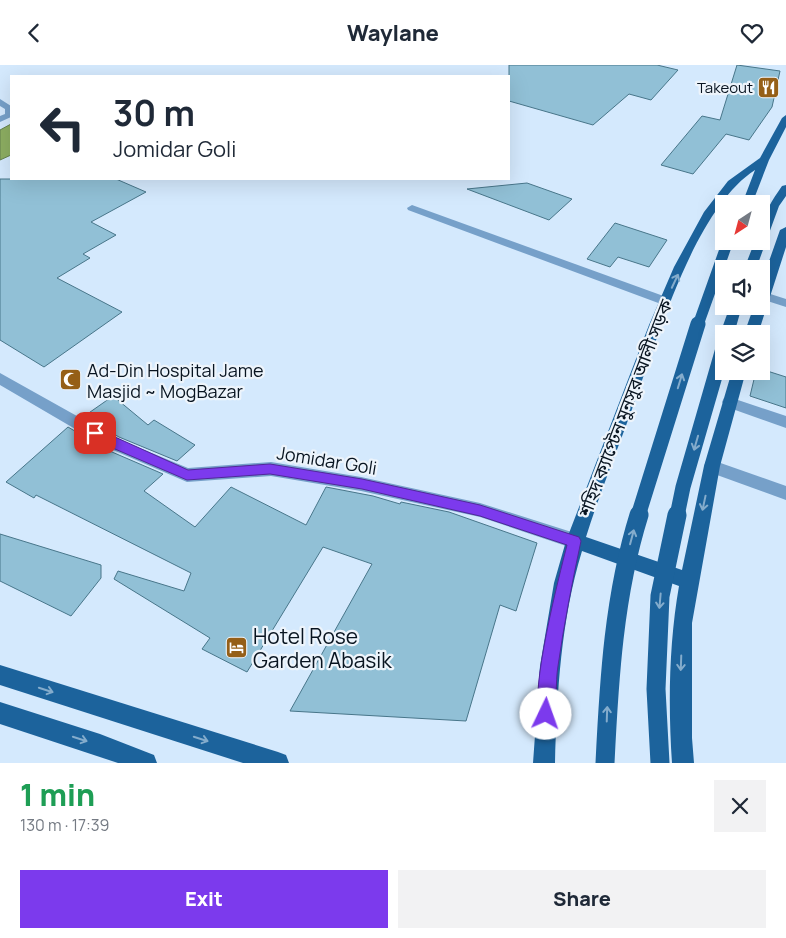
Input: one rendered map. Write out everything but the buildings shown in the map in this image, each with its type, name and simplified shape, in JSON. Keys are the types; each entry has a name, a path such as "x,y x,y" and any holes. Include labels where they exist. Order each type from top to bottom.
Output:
{"main road":[{"path":"751,195 764,160 786,118"},
{"name":"শহিদ ক্যাপ্টেন মুনসুর আলী সড়ক","path":"544,763 548,681 559,608 575,541 665,301 688,253 718,200 739,175 764,160"},
{"path":"770,217 774,206 786,188"},
{"path":"770,278 786,230"},
{"path":"605,763 608,695 621,581 637,520 704,302 724,250"},
{"path":"660,763 656,689 660,596 683,487 715,376"},
{"path":"683,763 681,738 682,623 688,581 712,466 736,380"},
{"path":"575,541 688,581"},
{"path":"0,675 278,763"},
{"path":"0,713 100,745 146,763"}],"street":[{"path":"0,102 9,108 9,115 0,119"},
{"path":"412,209 665,301"},
{"path":"770,302 786,303"},
{"name":"Jomidar Goli","path":"0,378 112,443 187,475 270,469 362,484 480,510 575,541"},
{"path":"729,402 786,422"},
{"path":"712,466 786,493"}],"shaded area":[{"path":"10,125 10,155 0,160 0,130"}],"place":[{"name":"Takeout","path":"769,87"},
{"name":"Ad-Din Hospital Jame Masjid ~ MogBazar","path":"71,380"},
{"name":"Hotel Rose Garden Abasik","path":"237,648"}],"route":[{"path":"95,433 112,443 187,475 270,469 362,484 480,510 575,541 559,608 548,681 546,714"}]}
